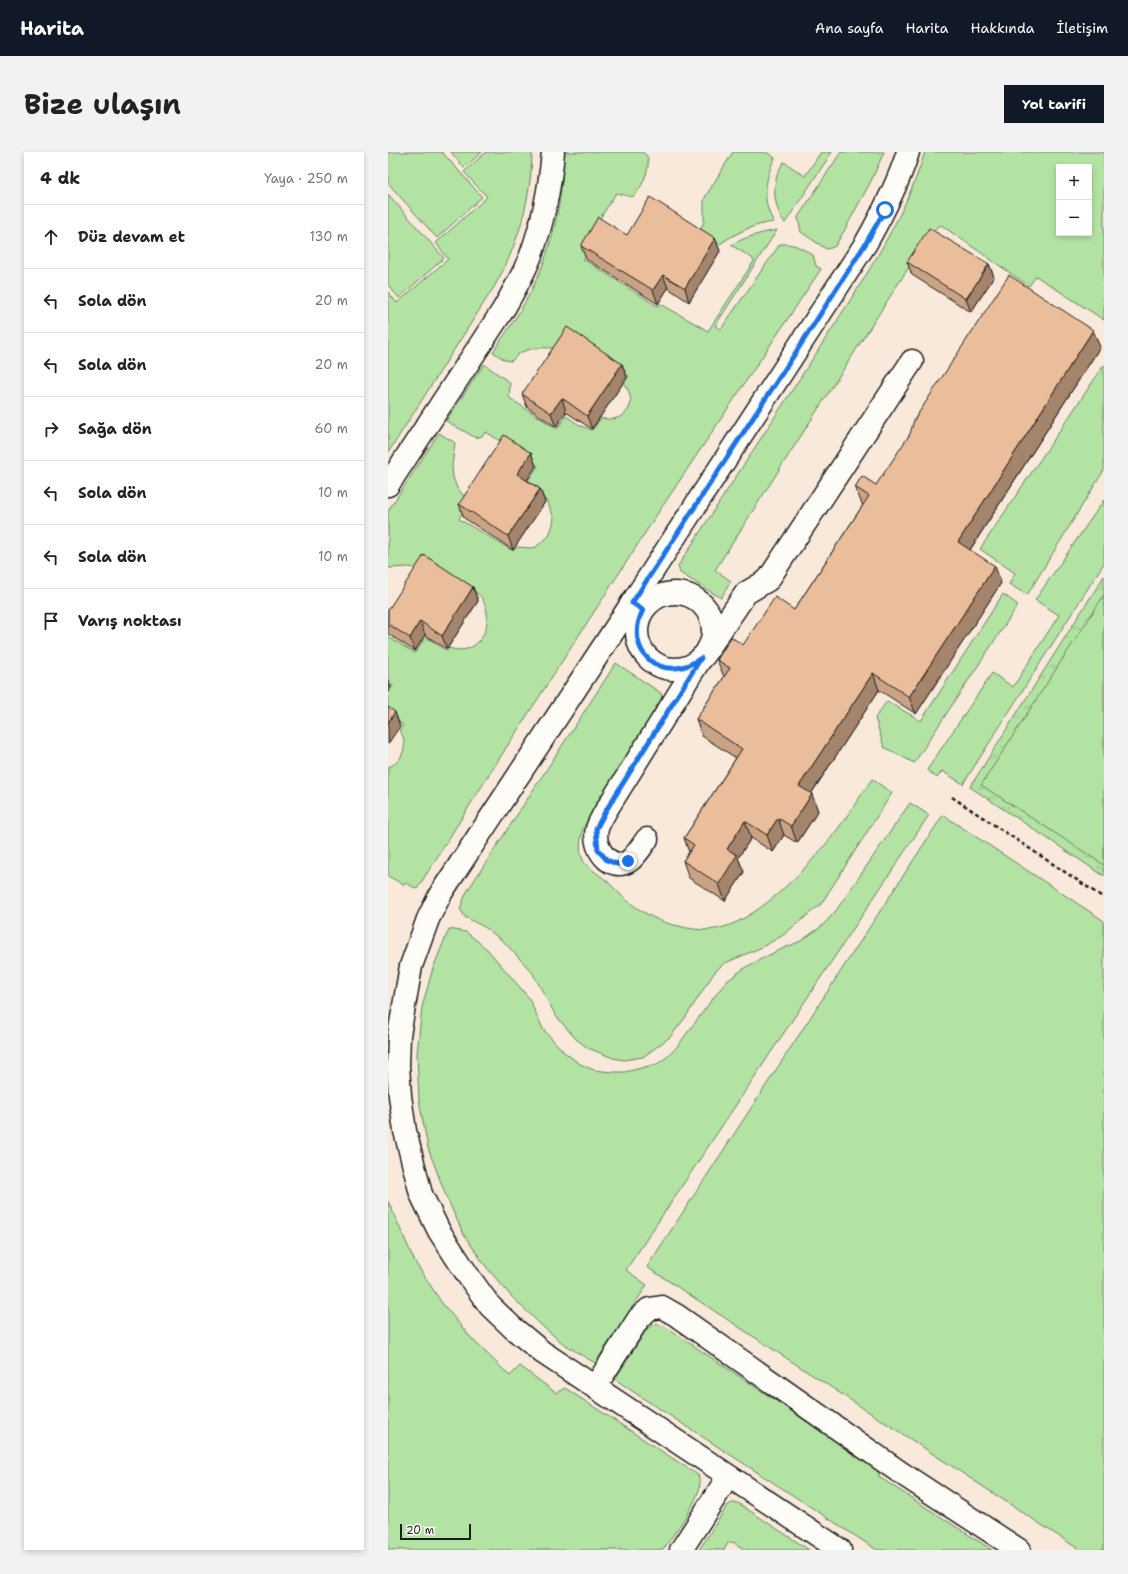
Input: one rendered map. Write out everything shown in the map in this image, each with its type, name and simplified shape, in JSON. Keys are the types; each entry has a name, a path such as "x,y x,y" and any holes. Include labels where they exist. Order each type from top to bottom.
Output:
{"lane":[{"path":"388,485 503,310 519,283 531,256 541,226 553,152"},
{"path":"840,1550 542,1352 513,1328 490,1306 439,1231 421,1194 406,1131 400,1096 398,1035 411,966 428,919 441,893 637,606 866,243 885,210 901,175 908,152"},
{"path":"647,839 628,861 617,864 607,860 598,850 596,829 605,812 705,654 746,593 768,580 912,360"},
{"path":"672,593 684,594 694,598 704,606 710,616 712,639 705,654 692,664 682,668 666,668 651,661 643,653 638,643 636,632 638,621 637,606 661,595 672,593"},
{"path":"595,1387 639,1318 648,1308 662,1308 682,1320 901,1473 1019,1550"},
{"path":"681,1550 728,1477"}],"path":[{"path":"952,797 1104,898"}],"green space":[{"path":"388,152 442,152 482,197 437,238 388,183"},
{"path":"451,152 482,152 464,168"},
{"path":"486,152 532,152 529,188 522,222 510,255 494,287 388,453 388,292 397,303 448,259 436,243 487,197 464,172"},
{"path":"564,152 643,152 648,157 646,175 638,191 632,197 616,193 594,228 600,232 583,259 657,306 661,304 708,331 754,261 752,258 731,245 765,232 777,230 715,326 721,329 780,244 794,245 813,255 816,266 821,269 658,513 417,889 406,883 404,885 388,876 388,767 398,761 401,756 404,740 399,731 403,725 388,715 388,694 393,686 388,682 388,637 415,653 426,637 447,651 449,648 460,650 470,648 477,643 483,635 487,616 486,606 478,594 430,564 416,569 410,567 388,568 388,511 439,433 455,443 452,466 453,477 457,488 465,497 467,502 459,519 513,551 517,547 536,547 549,536 554,518 547,501 524,487 538,466 486,432 482,436 476,438 446,421 484,364 509,382 509,397 511,399 557,429 566,416 581,426 592,430 601,418 617,418 628,411 630,405 631,399 629,391 624,384 629,376 572,338 564,350 553,348 530,349 519,354 511,361 505,360 493,352 529,296 546,255 552,238 559,204"},
{"path":"733,152 766,152 775,158 769,173 766,190 767,207 774,222 759,225 746,230 732,236 720,244 699,231 704,222 704,199"},
{"path":"821,152 832,152 785,223 778,208 775,192 775,184 780,169 784,162 805,176"},
{"path":"841,152 884,152 871,181 844,231 835,246 826,249 801,232 798,217"},
{"path":"925,152 1104,152 1104,320 1036,276 1029,286 941,225 932,231 715,570 731,581 721,598 680,573 678,566 863,280 892,230 916,179"},
{"path":"388,194 444,258 399,298 388,285"},
{"path":"1104,365 1104,470 1027,595 1009,584 1015,573 980,549"},
{"path":"1104,500 1104,563 963,784 942,771 937,778 927,770 992,673 1013,687 1059,615 1035,600"},
{"path":"1104,576 1104,876 970,787"},
{"path":"1003,594 1018,605 914,763 884,747 875,718 887,701 921,721"},
{"path":"1104,595 1104,865 981,785"},
{"path":"616,663 661,693 662,700 659,710 583,828 581,852 586,865 606,880 628,901 652,917 670,924 692,929 706,930 730,925 745,918 776,896 816,856 838,828 872,779 892,793 821,904 782,936 760,948 723,964 714,973 685,1018 670,1037 643,1057 624,1060 613,1058 588,1048 576,1039 556,1016 532,972 504,942 486,928 465,917 460,909 466,893"},
{"path":"910,803 929,815 626,1270 647,1285 595,1363 565,1345 542,1326 512,1297 487,1268 464,1235 446,1196 428,1148 419,1100 417,1054 422,1007 433,968 449,929 466,932 487,949 529,998 543,1029 564,1052 580,1064 594,1070 625,1072 657,1064 676,1048 727,981 746,967 777,951 801,941 822,926 835,912"},
{"path":"943,815 1104,921 1104,1550 1080,1550 647,1267"},
{"path":"388,1201 415,1262 442,1303 472,1339 510,1376 520,1366 556,1393 565,1388 698,1475 700,1484 695,1500 685,1518 663,1550 388,1550"},
{"path":"654,1324 664,1326 878,1469 879,1477 992,1550 877,1550 632,1391 615,1379 647,1329"},
{"path":"732,1503 738,1503 809,1550 745,1550 733,1542 728,1543 724,1550 699,1550 727,1506"}],"building":[{"path":"650,197 715,238 685,288 663,275 653,290 581,246 598,217 627,235"},
{"path":"929,228 989,264 966,299 907,262"},
{"path":"1009,275 1093,330 958,542 995,566 909,697 873,673 799,786 812,794 791,826 778,818 767,835 745,821 727,849 737,855 719,884 683,861 694,845 684,838 742,749 696,719 730,668 717,660 731,637 743,645 775,597 794,610 869,496 855,487 862,476 876,485 910,434 914,420"},
{"path":"567,327 622,364 587,416 562,398 551,413 522,394"},
{"path":"504,435 531,453 517,474 540,489 508,536 459,504"},
{"path":"424,555 473,587 442,636 420,621 410,638 388,624 388,610"},
{"path":"388,707 395,712 388,723"}],"route":[{"path":"628,861 617,864 607,860 598,850 596,829 605,812 701,658 682,668 671,669 660,666 651,661 643,653 638,643 636,632 638,621 643,610 632,603 796,352 866,243 885,210"}]}
